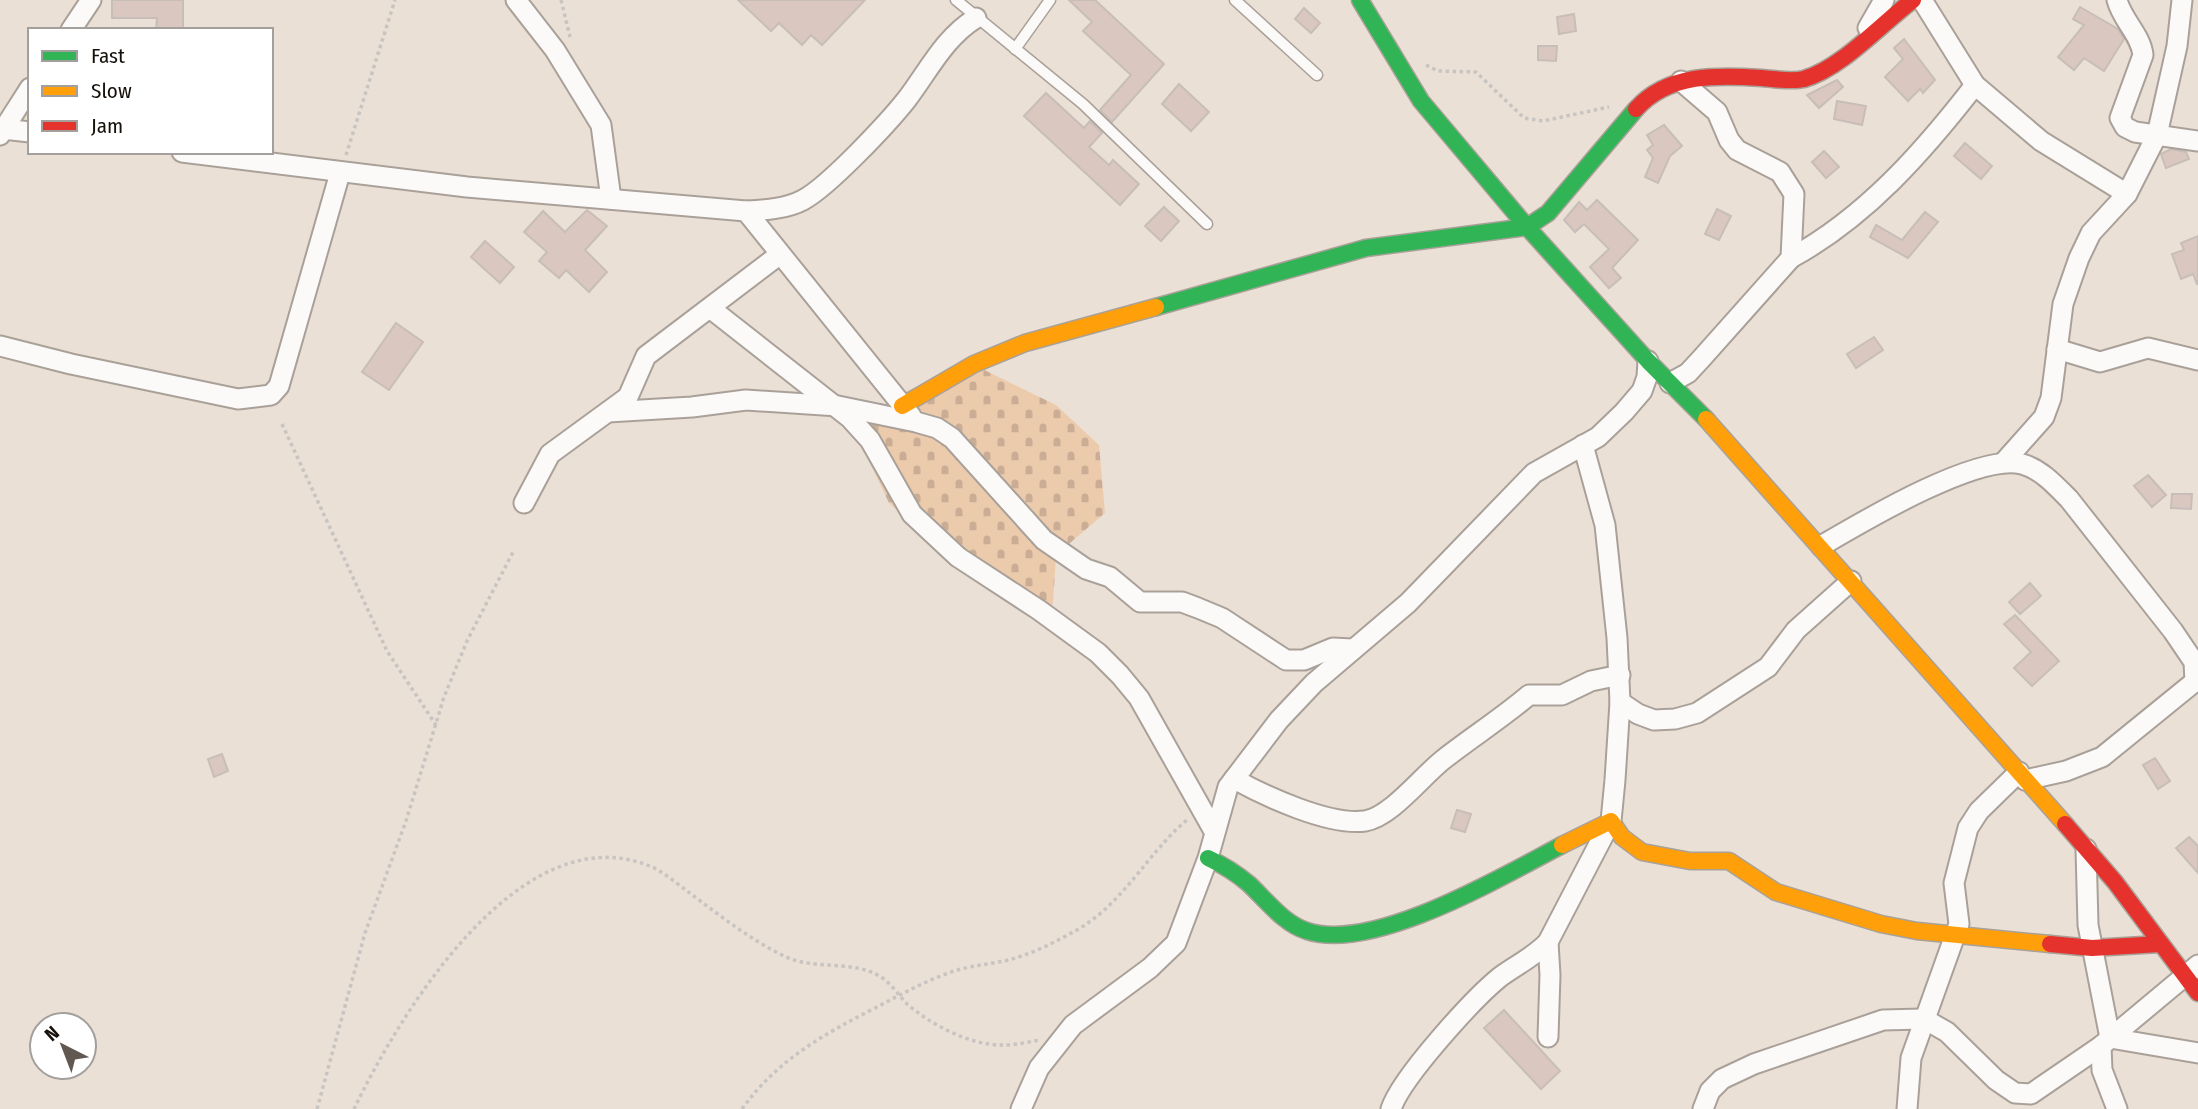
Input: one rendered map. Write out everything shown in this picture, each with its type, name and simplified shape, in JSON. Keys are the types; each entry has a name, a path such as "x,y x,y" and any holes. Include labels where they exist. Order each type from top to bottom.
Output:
{"street":[{"path":"72,28 91,0"},
{"path":"516,0 555,50 601,125 611,199"},
{"path":"1360,0 1421,101 1527,227 1647,361 1821,546 2086,849 2160,944 2191,970 2198,993"},
{"path":"1857,43 1880,11 1884,0"},
{"path":"902,406 974,364 1025,343 1366,248 1527,227 1548,213 1646,99 1694,76 1721,74 1800,79 1826,67 1913,0"},
{"path":"1922,0 1975,85 2041,141 2127,194"},
{"path":"2117,0 2121,14 2142,44 2143,55 2120,118 2125,127 2135,132 2198,141"},
{"path":"2004,462 2044,417 2056,374 2057,349 2068,283 2079,258 2091,233 2127,194 2157,135 2177,46 2182,0"},
{"path":"197,154 340,173 746,211 786,206 820,189 906,100 951,38 976,18"},
{"path":"1681,81 1717,112 1729,140 1737,150 1787,178 1795,204 1791,258"},
{"path":"1670,383 1688,373 1791,258 1843,226 1905,169 1975,85"},
{"path":"2,132 28,91"},
{"path":"2,132 28,132"},
{"path":"0,346 71,364 238,399 271,395 279,386 340,173"},
{"path":"746,211 779,256 916,422"},
{"path":"524,503 550,454 631,393 646,356 779,256"},
{"path":"710,308 794,376 838,406 870,440 912,514 958,557 1040,610 1098,653 1120,675 1139,698 1214,831"},
{"path":"2057,349 2100,362 2148,348 2198,360"},
{"path":"1021,1109 1040,1068 1073,1025 1150,968 1176,943 1208,858 1228,787 1279,720 1314,683 1408,603 1534,473 1598,437 1635,400 1647,377 1647,361"},
{"path":"608,412 692,407 746,400 838,406 937,428 952,438 1057,550 1086,569 1110,578 1140,602 1182,602 1198,608 1222,618 1286,660 1304,660 1333,648 1352,649"},
{"path":"1391,1109 1404,1086 1462,1015 1500,978 1536,954 1548,942 1611,821 1620,675 1605,525 1583,445"},
{"path":"1821,546 1928,489 1978,468 2004,462 2034,469 2069,499 2174,631 2194,662 2197,681 2102,757 2066,771 2022,776 1979,811 1968,828 1954,883 1959,908 1956,935 1909,1065 1907,1109"},
{"path":"1620,702 1638,715 1654,720 1675,719 1696,713 1768,667 1796,630 1851,582"},
{"path":"1234,779 1277,802 1332,818 1366,821 1381,815 1441,762 1506,716 1529,695 1562,695 1591,681 1620,675"},
{"path":"1208,858 1230,867 1307,932 1324,936 1355,934 1420,914 1490,884 1543,853 1611,821"},
{"path":"1611,821 1622,837 1642,852 1690,861 1729,861 1776,892 1881,924 1956,935 2092,948 2160,944"},
{"path":"2086,849 2088,925 2106,1042 2102,1070 2117,1109"},
{"path":"1548,942 1548,1037"},
{"path":"2014,1109 2031,1094 2106,1042 2191,970"},
{"path":"1703,1109 1710,1091 1722,1079 1754,1064 1883,1020 1926,1021 1947,1032 2015,1093 2031,1094"},
{"path":"2106,1042 2198,1053"}],"lane":[{"path":"956,0 1083,104 1207,224"},
{"path":"1015,49 1050,0"},
{"path":"1235,0 1317,75"}],"path":[{"path":"340,173 396,0"},
{"path":"1416,59 1438,71 1476,72 1524,118 1544,121 1611,106"},
{"path":"282,424 387,652 436,725"},
{"path":"317,1109 365,933 406,821 436,725 467,641 513,552"},
{"path":"743,1109 761,1083 792,1055 900,995 957,970 1035,951 1078,930 1096,918 1125,890 1162,843 1201,808"},
{"path":"354,1109 370,1076 415,1003 468,934 500,904 547,872 590,858 611,856 653,867 723,917 786,957 865,970 882,978 925,1018 966,1037 1002,1046 1042,1039"}],"green space":[{"path":"974,365 1056,405 1099,445 1105,513 1056,555 1053,603 1049,608 965,572 889,503 861,444 867,428 891,397"}],"building":[{"path":"112,0 183,0 183,28 156,28 157,18 112,18"},
{"path":"738,0 865,0 822,45 811,35 802,45 779,23 771,31"},
{"path":"1069,0 1095,0 1164,64 1112,122 1100,110 1131,75 1083,31 1092,22"},
{"path":"2080,7 2118,29 2124,39 2104,71 2084,58 2074,70 2058,57 2084,25 2073,19"},
{"path":"1304,8 1320,23 1311,33 1295,19"},
{"path":"1574,14 1576,31 1559,34 1557,17"},
{"path":"1904,39 1935,80 1923,93 1920,89 1908,101 1885,77 1903,59 1894,48"},
{"path":"1538,46 1557,46 1556,61 1538,60"},
{"path":"1837,80 1843,87 1819,108 1807,95"},
{"path":"1179,84 1209,112 1191,131 1162,104"},
{"path":"1046,93 1084,128 1090,121 1102,133 1089,147 1109,165 1113,160 1139,184 1120,205 1024,116"},
{"path":"1837,101 1866,106 1862,125 1834,119"},
{"path":"1664,125 1682,146 1670,156 1658,183 1645,177 1653,158 1647,150 1653,145 1647,135"},
{"path":"1965,143 1992,166 1981,179 1954,156"},
{"path":"2171,149 2186,152 2189,159 2166,168 2161,154"},
{"path":"1824,151 1839,167 1826,178 1812,162"},
{"path":"1597,200 1638,240 1612,268 1621,278 1609,288 1590,267 1609,249 1584,224 1575,232 1564,220 1579,202 1587,210"},
{"path":"1164,207 1179,221 1161,241 1145,226"},
{"path":"1717,209 1731,216 1719,240 1705,234"},
{"path":"587,210 607,226 585,250 607,272 589,292 566,270 559,278 539,261 547,252 524,232 543,211 565,232"},
{"path":"1925,212 1938,222 1908,258 1870,237 1876,225 1902,240"},
{"path":"2198,236 2197,284 2193,274 2181,279 2172,254 2184,250 2181,243"},
{"path":"485,241 514,267 500,283 471,257"},
{"path":"396,323 423,342 389,390 362,372"},
{"path":"1874,337 1883,350 1856,368 1847,354"},
{"path":"2148,475 2166,495 2152,507 2134,486"},
{"path":"2172,494 2192,494 2191,509 2171,508"},
{"path":"2030,583 2041,596 2020,614 2009,602"},
{"path":"2015,615 2059,661 2032,686 2014,668 2031,652 2004,624"},
{"path":"222,754 228,771 214,777 208,759"},
{"path":"2155,758 2170,781 2158,789 2143,765"},
{"path":"1457,810 1471,814 1465,832 1451,828"},
{"path":"2189,837 2198,846 2198,873 2176,848"},
{"path":"1504,1010 1560,1071 1541,1089 1484,1028"}],"traffic: fast":[{"path":"1360,0 1421,101 1527,227 1648,361 1706,419"},
{"path":"1156,307 1366,248 1527,227 1548,213 1636,109"},
{"path":"1208,858 1244,880 1276,911 1299,928 1334,935 1366,931 1401,922 1437,908 1562,845"}],"traffic: slow":[{"path":"902,406 974,364 1025,343 1156,307"},
{"path":"1706,419 2065,824"},
{"path":"1562,845 1611,821 1622,837 1642,852 1690,861 1729,861 1776,892 1881,924 1917,931 2050,944"}],"traffic: jam":[{"path":"1636,109 1663,89 1694,79 1804,79 1847,55 1913,0"},
{"path":"2065,824 2115,882 2198,993"},
{"path":"2050,944 2092,948 2160,944"}]}
